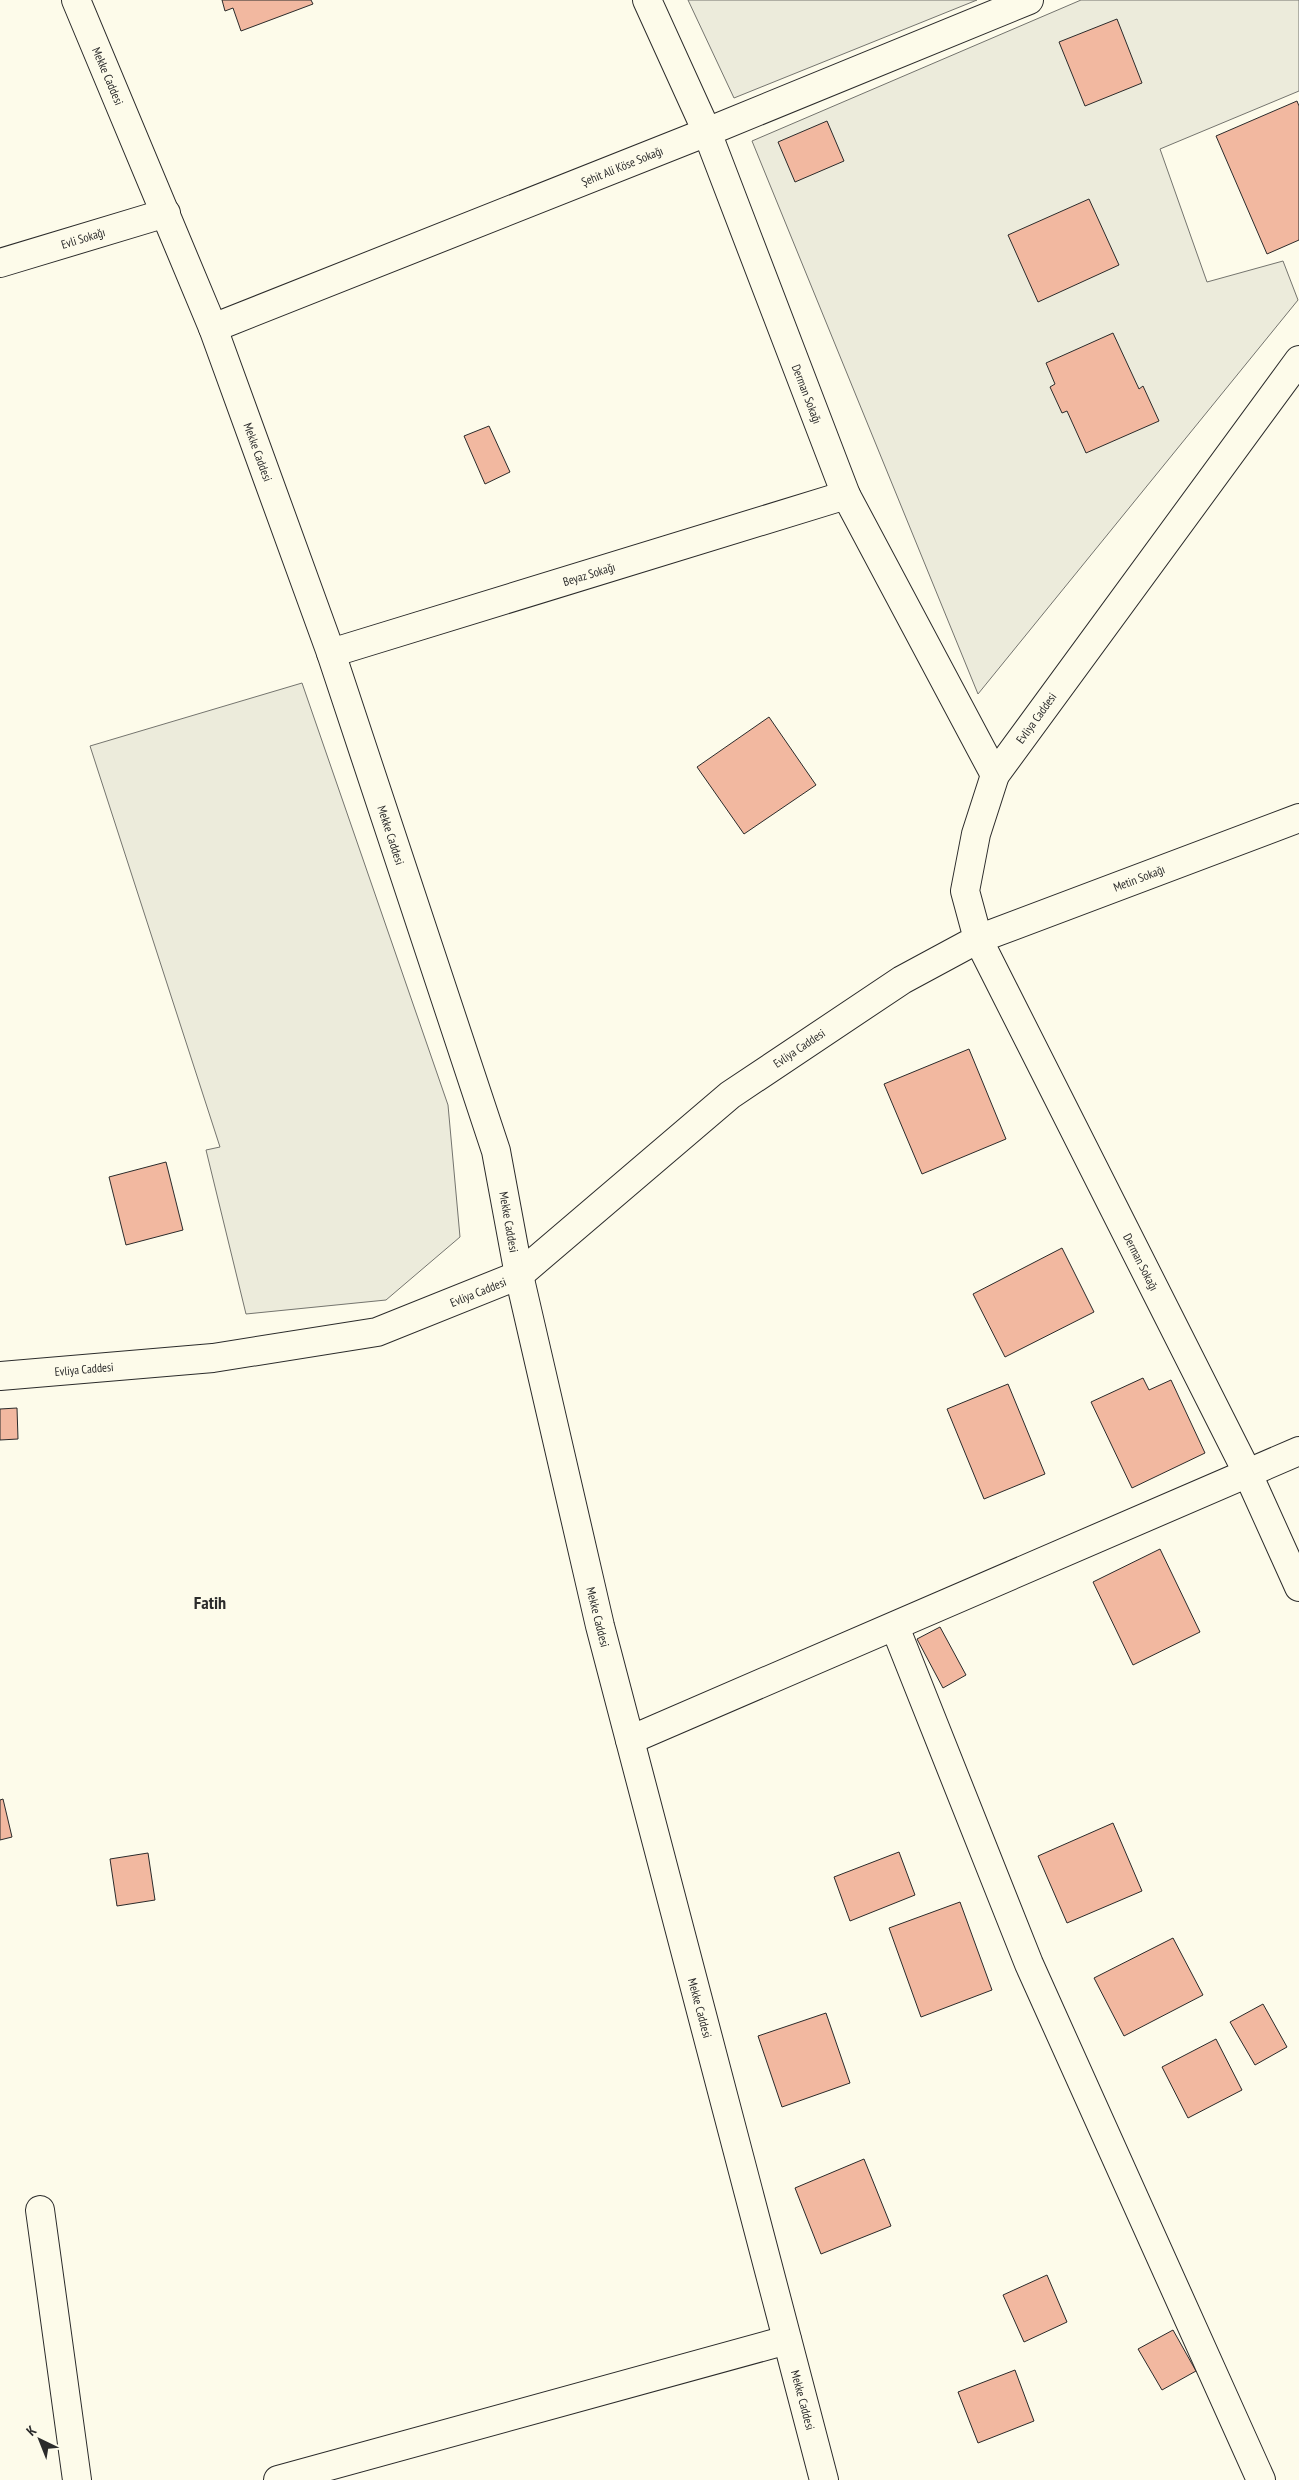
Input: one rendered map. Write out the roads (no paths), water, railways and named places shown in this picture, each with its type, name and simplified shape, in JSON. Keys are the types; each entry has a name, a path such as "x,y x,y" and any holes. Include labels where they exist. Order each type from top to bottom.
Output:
{"street":[{"name":"Mekke Caddesi","path":"76,0 213,328 331,653 496,1151 519,1275 600,1626 824,2480"},
{"name":"Derman Sokağı","path":"647,0 706,132 846,494 995,774"},
{"name":"Şehit Ali Köse Sokağı","path":"213,328 706,132 1029,0"},
{"name":"Evli Sokağı","path":"0,263 166,213"},
{"name":"Evliya Caddesi","path":"0,1376 213,1358 377,1332 519,1275 730,1095 902,980 978,939 965,890 976,834 995,774 1299,360"},
{"name":"Beyaz Sokağı","path":"331,653 846,494"},
{"name":"Metin Sokağı","path":"978,939 1299,818"},
{"name":"Derman Sokağı","path":"978,939 1248,1474 1299,1587"},
{"path":"630,1740 1299,1451"},
{"path":"895,1627 1029,1964 1261,2480"},
{"path":"40,2210 77,2480"},
{"path":"278,2480 787,2340"}],"district":[{"name":"Fatih","path":"210,1602"}]}
